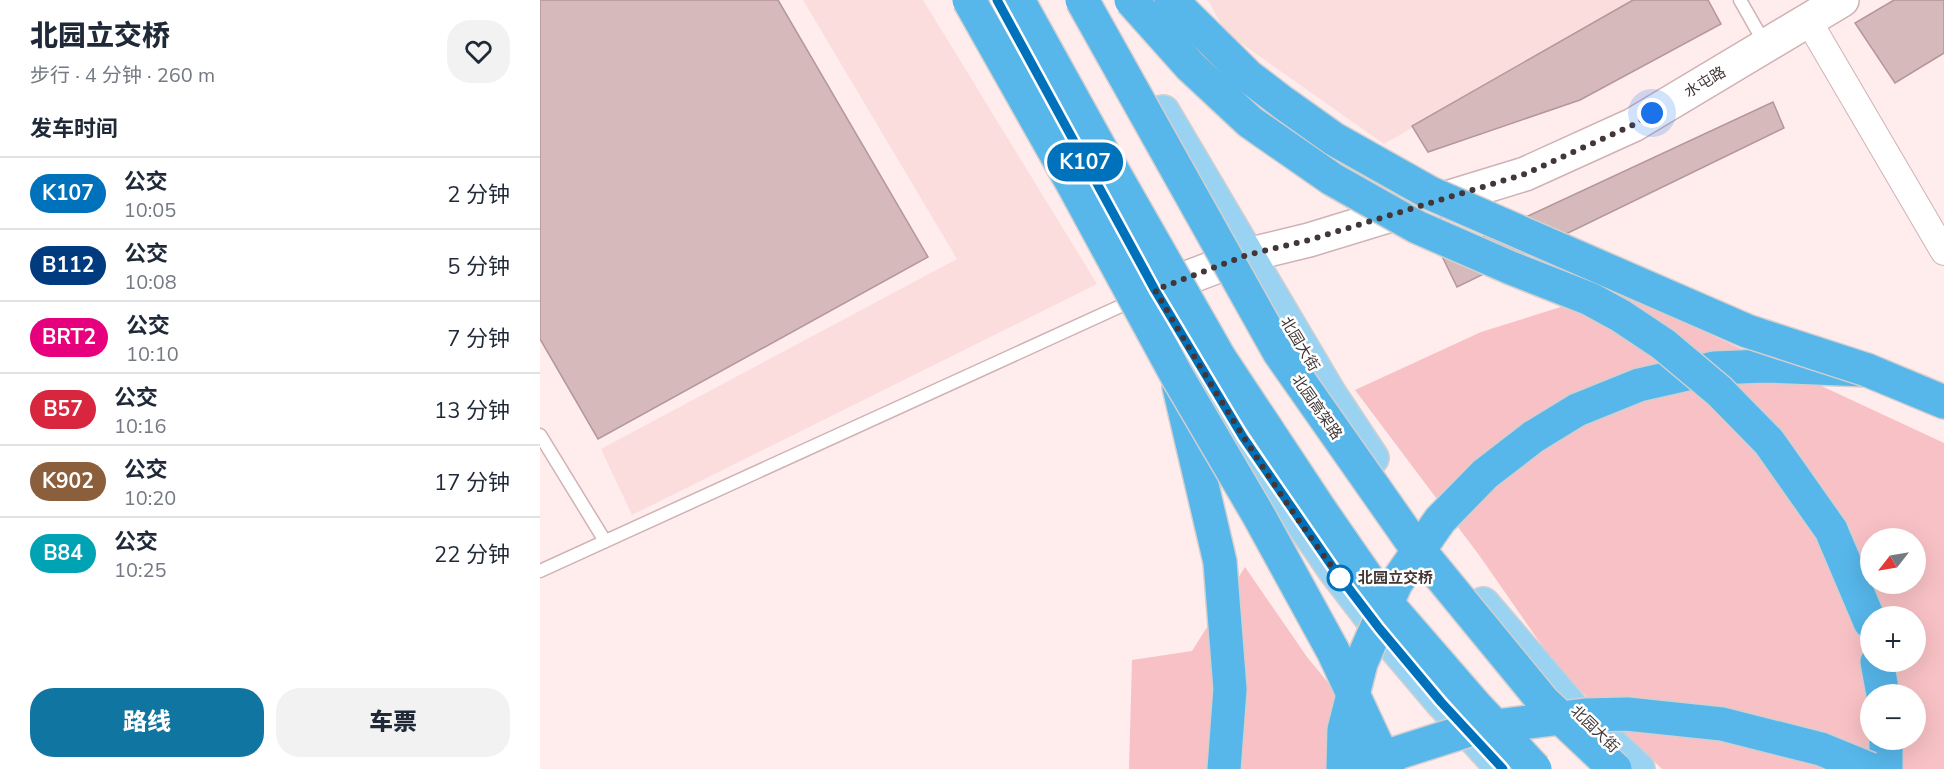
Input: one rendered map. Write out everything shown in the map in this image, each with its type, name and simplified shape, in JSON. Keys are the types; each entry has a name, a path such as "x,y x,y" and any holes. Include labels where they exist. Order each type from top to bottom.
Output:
{"highway":[{"path":"1018,0 1219,357 1321,511 1377,592 1476,706 1535,769"},
{"name":"北园高架路","path":"1082,0 1286,361 1410,539 1543,701 1615,769"},
{"path":"1131,0 1190,66 1250,122 1332,179 1417,227 1590,299 1621,316 1663,345 1711,384 1770,442 1831,530 1863,606"},
{"path":"1171,0 1248,76 1282,102 1334,139 1430,193 1747,331 1867,370 1944,402"},
{"path":"980,5 1075,188 1177,376 1333,651 1388,769"},
{"path":"1075,188 1219,357"},
{"path":"1343,769 1344,730 1361,663 1396,583 1440,520 1485,474 1533,436 1577,410 1639,385 1714,368 1765,366 1867,370"},
{"path":"1177,376 1220,562 1230,689 1224,769"},
{"path":"1354,769 1369,762 1472,729 1585,715 1627,714 1722,724 1821,749 1870,769"},
{"path":"1886,750 1886,769"}],"main road":[{"name":"北园大街","path":"1096,0 1329,393 1412,519 1572,708 1638,769"},
{"path":"980,5 1155,290 1231,419 1334,569 1393,645 1441,702 1503,769"}],"street":[{"name":"水屯路","path":"1155,290 1247,255 1309,240 1525,174 1633,125 1842,0"},
{"path":"1808,20 1944,252"}],"lane":[{"path":"1740,0 1766,45"},
{"path":"540,571 1155,290"},
{"path":"540,435 605,542"}],"shaded area":[{"path":"803,0 923,0 1097,284 632,515 601,449 957,259"},
{"path":"1208,0 1633,0 1384,144 1225,32"},
{"path":"1615,290 1944,443 1944,769 1662,769 1559,670 1479,555 1355,390 1481,332"},
{"path":"1245,567 1307,657 1399,769 1129,769 1132,660 1192,651"}],"building":[{"path":"540,0 778,0 928,257 598,439 540,339"},
{"path":"1633,0 1708,0 1721,24 1580,100 1428,152 1412,126"},
{"path":"1894,0 1944,0 1944,53 1895,83 1855,23"},
{"path":"1773,102 1784,128 1457,287 1442,256"}],"bus line":[{"name":"K107","path":"997,0 1155,290 1231,419 1334,569 1379,628 1441,702 1503,769"}],"place":[{"name":"北园立交桥","path":"1340,578"}],"route":[{"path":"1340,578 1345,584 1231,419 1155,290 1247,255 1309,240 1525,174 1633,125 1652,113"}]}
